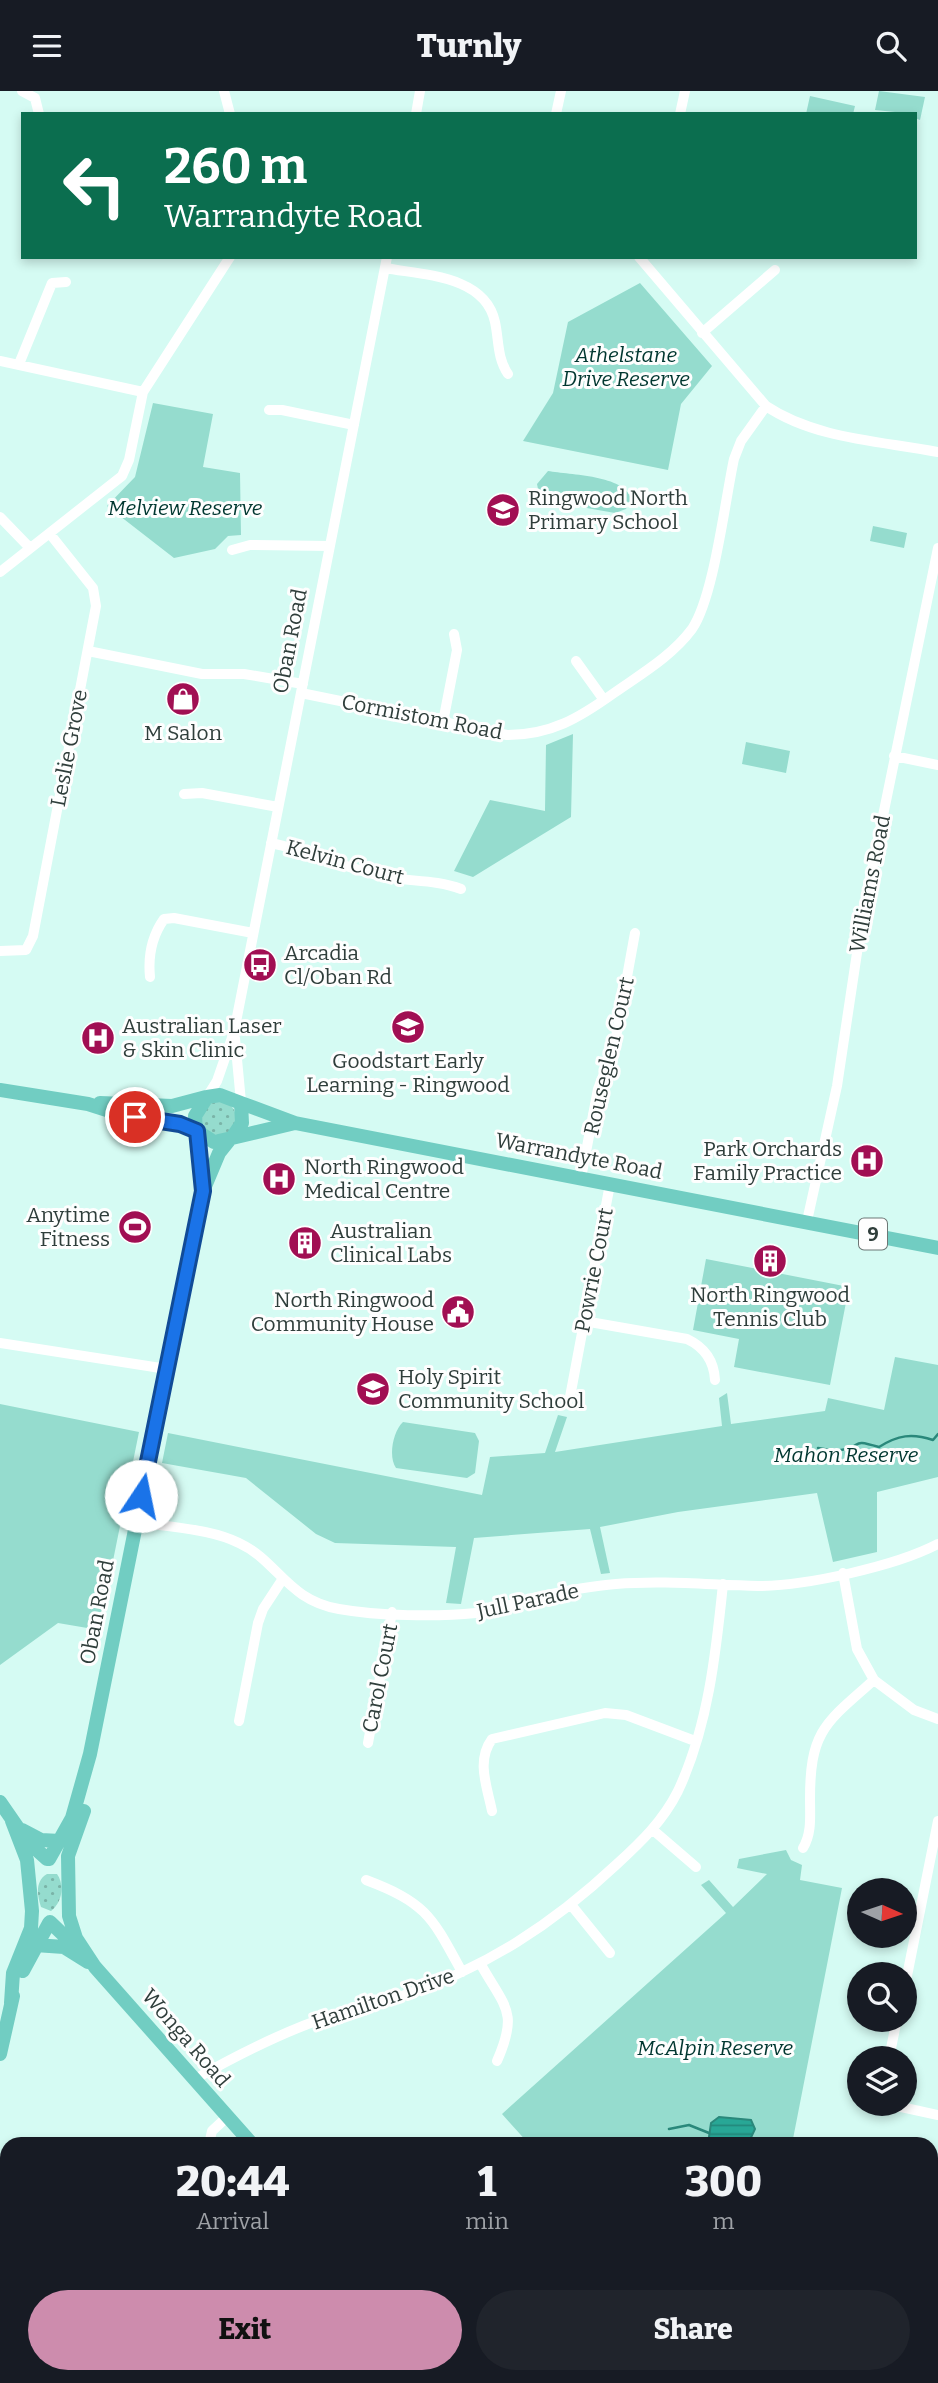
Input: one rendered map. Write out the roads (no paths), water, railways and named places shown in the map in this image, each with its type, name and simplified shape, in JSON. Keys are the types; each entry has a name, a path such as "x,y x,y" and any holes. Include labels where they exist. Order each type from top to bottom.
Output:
{"main road":[{"name":"9","path":"0,1090 88,1104 172,1106 220,1095 241,1102"},
{"path":"198,1132 197,1109 206,1097"},
{"name":"Warrandyte Road","path":"241,1102 295,1123 938,1248"},
{"path":"232,1138 242,1123 241,1102"},
{"name":"9","path":"88,1104 113,1112 180,1124 214,1142 232,1138"},
{"name":"Warrandyte Road","path":"232,1138 295,1123"},
{"name":"Oban Road","path":"198,1132 203,1191"},
{"name":"Oban Road","path":"32,1910 35,1874 60,1840 74,1812 90,1753 203,1191 219,1153 232,1138"},
{"name":"Oban Road","path":"68,1877 69,1853 85,1805 90,1753"},
{"path":"0,1802 13,1823 27,1860 32,1910 31,1928 13,1973 11,2003 0,2054"},
{"path":"13,1823 37,1838 60,1840"},
{"path":"13,1823 68,1877 69,1920 91,1963"},
{"path":"11,2003 35,1945 63,1907 68,1877"},
{"path":"32,1910 91,1963"},
{"path":"35,1945 64,1947 91,1963"},
{"name":"Wonga Road","path":"91,1963 246,2137"}],"street":[{"path":"22,91 35,98 38,112"},
{"path":"224,91 229,112"},
{"path":"416,112 420,91"},
{"path":"556,112 561,91"},
{"path":"681,112 685,91"},
{"path":"0,572 122,475 129,460 143,392 162,358 203,303 229,259"},
{"path":"641,259 766,407 808,428 938,452"},
{"path":"386,263 455,282 475,291 495,320 502,364 508,374"},
{"name":"Oban Road","path":"206,1097 217,1081 234,1032 386,263"},
{"path":"702,333 775,270"},
{"path":"19,365 52,283 66,282"},
{"path":"0,361 143,392"},
{"name":"Cormistom Road","path":"88,651 202,674 244,674 443,722 507,734 542,733 573,720 604,700 667,655 693,627 709,585 734,459 741,441 766,407"},
{"path":"269,410 282,410 354,425"},
{"path":"0,517 30,548"},
{"name":"Leslie Grove","path":"0,951 26,950 33,936 96,597 80,570 50,534"},
{"path":"232,550 250,545 330,546"},
{"name":"Williams Road","path":"807,1221 837,1086 863,913 938,548"},
{"path":"443,722 457,650 454,634"},
{"path":"576,661 604,700"},
{"path":"894,757 938,765"},
{"path":"184,794 202,793 278,807"},
{"name":"Kelvin Court","path":"271,843 316,854 380,876 448,883 461,888"},
{"path":"150,977 148,959 158,927 164,919 174,918 253,933"},
{"name":"Rouseglen Court","path":"581,1178 598,1089 614,1048 635,933"},
{"name":"Oban Road","path":"234,1032 241,1102"},
{"name":"Powrie Court","path":"570,1397 610,1184"},
{"path":"584,1321 687,1339 700,1345 714,1369 715,1380"},
{"path":"0,1343 167,1369"},
{"name":"Jull Parade","path":"136,1521 237,1541 264,1560 282,1580 301,1594 331,1607 392,1612 477,1613 551,1594 618,1584 677,1581 774,1585 843,1573 910,1556 938,1545"},
{"path":"843,1573 857,1649 874,1680 914,1710 938,1719"},
{"path":"239,1721 258,1623 263,1609 282,1580"},
{"name":"Hamilton Drive","path":"195,2079 246,2050 288,2032 401,1997 462,1972 572,1906 653,1830 677,1793 695,1741 716,1647 723,1584"},
{"name":"Carol Court","path":"368,1743 392,1612"},
{"path":"803,1848 811,1826 811,1759 818,1737 828,1721 874,1680"},
{"path":"492,1811 482,1763 483,1751 492,1739 604,1713 626,1715 695,1741"},
{"path":"910,1962 938,1821"},
{"path":"653,1830 696,1867"},
{"path":"366,1880 420,1905 434,1920 462,1972"},
{"path":"572,1906 610,1953"},
{"path":"480,1963 510,2017 508,2033 497,2061"},
{"path":"917,2110 938,2115"},
{"path":"211,2137 212,2131 227,2117"}],"waterway":[{"path":"818,1448 841,1450 860,1443 879,1447 892,1440 912,1436 933,1440 938,1434"},
{"path":"669,2129 689,2125 709,2133"}],"place":[{"name":"Ringwood North Primary School","path":"503,510"},
{"name":"M Salon","path":"183,699"},
{"name":"Arcadia Cl/Oban Rd","path":"260,965"},
{"name":"Goodstart Early Learning - Ringwood","path":"408,1027"},
{"name":"Australian Laser & Skin Clinic","path":"98,1038"},
{"name":"Park Orchards Family Practice","path":"867,1161"},
{"name":"North Ringwood Medical Centre","path":"279,1179"},
{"name":"Anytime Fitness","path":"135,1227"},
{"name":"Australian Clinical Labs","path":"305,1243"},
{"name":"North Ringwood Tennis Club","path":"770,1261"},
{"name":"North Ringwood Community House","path":"458,1312"},
{"name":"Holy Spirit Community School","path":"373,1389"}],"park label":[{"name":"Athelstane Drive Reserve","path":"626,367"},
{"name":"Melview Reserve","path":"185,508"},
{"name":"Mahon Reserve","path":"846,1455"},
{"name":"McAlpin Reserve","path":"715,2048"}]}
